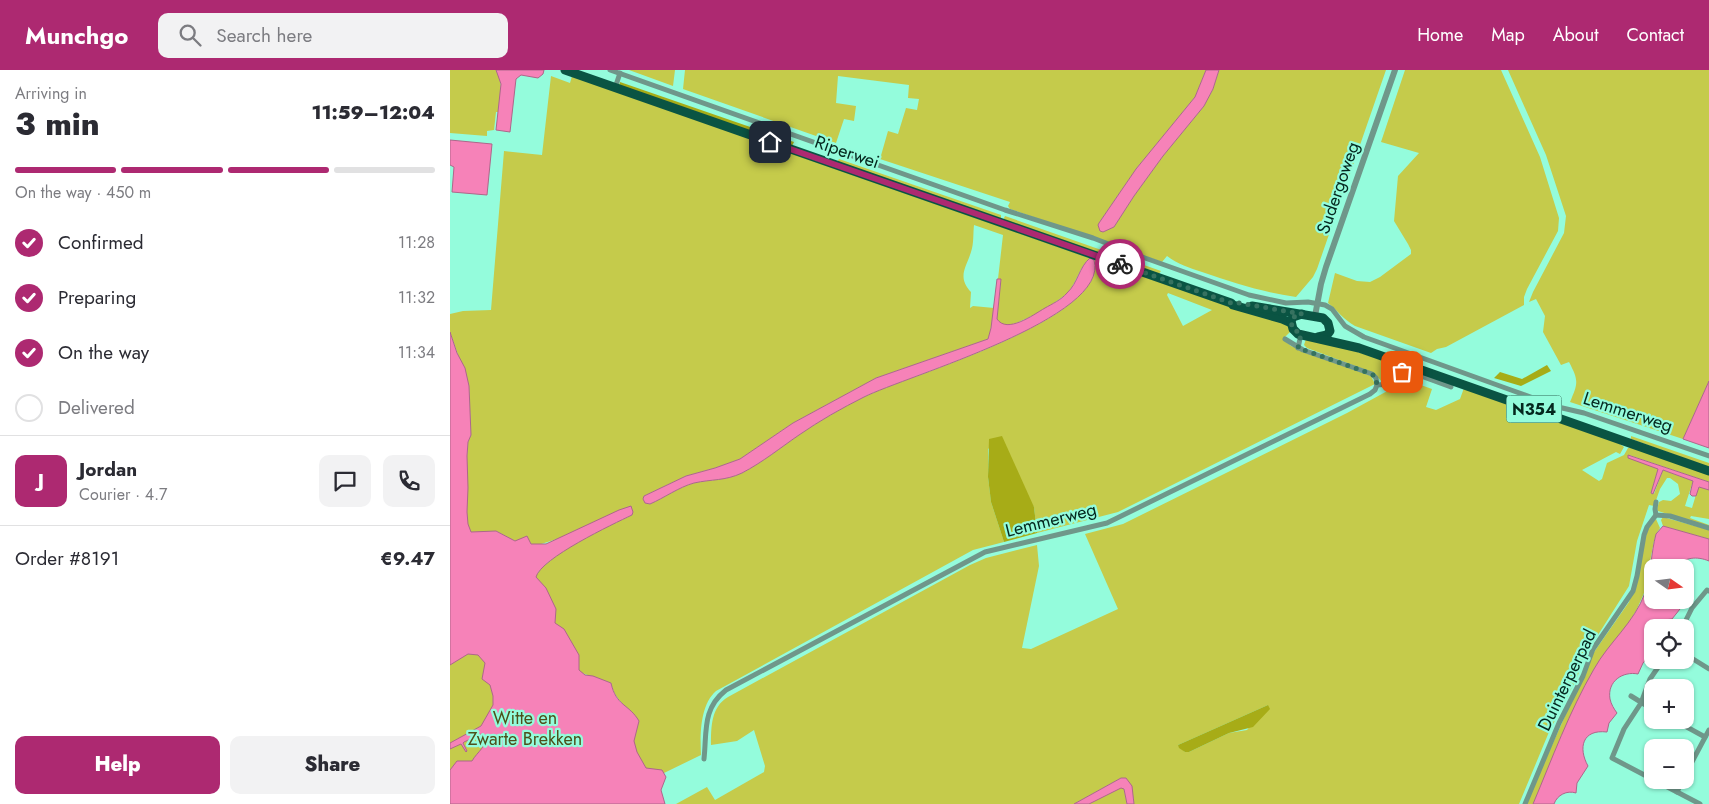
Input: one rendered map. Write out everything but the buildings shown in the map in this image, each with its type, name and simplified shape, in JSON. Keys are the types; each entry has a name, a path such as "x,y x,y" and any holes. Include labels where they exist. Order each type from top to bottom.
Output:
{"main road":[{"name":"Riperwei","path":"565,70 1231,303"},
{"path":"1231,303 1315,316"},
{"path":"1231,303 1282,319 1291,324 1295,332 1301,334"},
{"path":"1291,324 1294,317 1302,314"},
{"name":"N354","path":"1315,316 1326,320 1330,329"},
{"path":"1318,338 1328,334 1330,329"},
{"name":"Lemmerweg","path":"1330,329 1337,336 1358,345 1359,348"},
{"name":"N354","path":"1301,334 1318,338"},
{"name":"Lemmerweg","path":"1318,338 1359,348 1709,470"}],"street":[{"name":"Sudergoweg","path":"1315,316 1326,267 1395,70"},
{"path":"615,88 616,71"},
{"name":"Riperwei","path":"616,71 1005,210 1093,238 1257,298 1286,303 1318,303"},
{"name":"Lemmerweg","path":"1318,303 1329,307 1345,326 1364,337 1535,399 1584,413 1709,456"},
{"path":"1298,348 1301,334"},
{"path":"1285,339 1298,348 1369,373 1375,376 1377,385"},
{"name":"Lemmerweg","path":"704,759 708,713 717,698 726,690 985,552 1106,523 1370,394 1377,385 1388,385 1402,372 1406,371 1451,387"},
{"name":"Duinterperpad","path":"1525,804 1561,718 1583,676 1593,649 1633,592 1638,576 1644,535 1656,514 1656,502"},
{"path":"1656,514 1709,528"},
{"path":"1686,619 1692,608 1707,590 1709,591"},
{"path":"1694,660 1709,669"},
{"path":"1644,775 1612,758 1624,729 1641,703 1650,679 1657,669"},
{"path":"1631,696 1644,705"},
{"path":"1690,729 1705,737"},
{"path":"1694,758 1709,730"},
{"path":"1671,789 1700,804"}],"green space":[{"path":"450,70 496,70 501,85 500,101 498,112 496,112 494,130 487,131 487,136 450,133"},
{"path":"629,70 675,70 673,86"},
{"path":"685,70 1206,70 1195,97 1136,169 1101,220 1098,225 1103,232 1114,227 1163,156 1204,106 1213,89 1219,70 1386,70 1317,269 1313,277 1296,297 1260,290 1225,280 1184,266 1167,256 1162,262 1010,209 1008,206 1010,202 880,159 888,131 898,134 906,108 917,110 919,99 908,98 909,85 838,76 836,103 856,106 854,121 844,119 836,143 683,89"},
{"path":"1405,70 1501,70 1540,157 1559,218 1558,231 1527,289 1524,305 1446,347 1431,353 1355,326 1328,303 1335,273 1357,281 1370,282 1380,277 1411,254 1408,244 1394,221 1398,176 1419,153 1381,142"},
{"path":"1508,70 1709,70 1709,381 1683,439 1570,402 1576,386 1576,378 1569,362 1561,365 1543,332 1545,316 1536,299 1529,302 1564,233 1566,216 1546,155"},
{"path":"551,76 570,83 572,76 1090,258 1065,295 1030,317 1013,324 1004,325 997,320 1001,280 998,279 1003,235 974,225 972,249 964,272 964,282 971,292 970,308 973,306 994,308 988,339 876,378 793,423 740,459 686,476 644,496 643,499 646,503 650,504 694,483 736,476 764,460 814,425 864,397 1001,343 1039,324 1071,303 1090,282 1094,260 1288,325 1291,331 1283,339 1291,346 1371,376 1375,384 1118,512 1037,533 1034,507 988,448 988,477 991,502 1004,542 973,550 716,691 704,712 701,730 701,755 664,773 450,804 450,340 467,517 467,456 468,442 471,435 469,386 450,332 450,314 463,311 491,310 504,151 542,155","holes":["1168,293 1212,310 1183,326 1167,295","632,515 567,549 544,566 537,574 471,536 469,527 471,533 496,531 515,541 538,545","582,673 611,683 616,695 639,721 634,737"]},
{"path":"839,159 1001,215 1001,219 837,162"},
{"path":"1005,216 1161,271 1158,275 1003,220"},
{"path":"1306,339 1321,340 1407,368 1390,382 1383,383 1374,373 1307,348 1304,345"},
{"path":"1404,379 1432,389 1426,407 1436,410 1460,399 1464,388 1614,440 1624,447 1620,454 1616,452 1582,470 1599,481 1602,479 1607,463 1624,455 1628,448 1634,447 1709,474 1709,482 1629,455 1658,469 1651,493 1654,494 1663,470 1693,481 1685,506 1692,508 1698,488 1701,487 1709,490 1709,519 1691,516 1690,518 1709,525 1709,527 1658,511 1659,502 1663,500 1671,501 1680,494 1678,484 1667,478 1660,489 1654,506 1649,505 1637,541 1629,586 1584,657 1577,678 1549,732 1519,804 1134,804 1134,799 1121,778 1074,804 676,804 707,787 715,800 764,772 765,766 754,730 737,741 711,745 715,712 722,701 728,697 970,565 986,558 1037,545 1039,566 1022,648 1031,649 1118,609 1085,534 1123,524 1347,413 1402,383","holes":["1268,705 1247,730 1229,733 1189,752 1185,752 1178,745"]},
{"path":"1631,436 1709,463 1709,467 1631,439"},
{"path":"1663,517 1709,530 1709,539 1663,526 1661,520"},
{"path":"1656,519 1660,528 1656,534 1651,559 1644,559 1644,593 1637,609 1624,631 1594,669 1556,749 1533,804 1526,804 1592,655 1629,602 1648,528"},
{"path":"1119,786 1124,789 1127,804 1086,804"}],"shaded area":[{"path":"496,70 544,70 543,74 538,78 521,75 516,79 510,132 496,130 501,84"},
{"path":"1206,70 1219,70 1213,89 1204,106 1163,156 1114,227 1103,232 1100,231 1099,223 1136,169 1195,97"},
{"path":"620,82 794,142 792,146 619,86"},
{"path":"450,140 492,144 487,195 452,192 454,167 450,165"},
{"path":"1090,258 1094,260 1091,282 1071,303 1040,323 960,360 864,397 814,425 764,460 736,476 694,483 650,504 645,503 644,496 686,476 740,459 793,423 876,378 988,339 997,279 1001,279 997,319 1007,325 1013,324 1027,319 1062,298 1074,285 1083,266"},
{"name":"Witte en Zwarte Brekken","path":"450,332 457,353 465,368 469,386 471,435 468,442 467,456 467,512 471,532 496,531 515,541 527,536 531,544 546,544 631,506 632,515 564,551 541,569 536,577 546,588 556,609 555,623 564,629 579,655 579,670 585,675 611,683 619,701 639,721 634,741 637,752 646,768 662,770 666,777 661,790 665,804 450,804 450,770 457,761 472,761 484,746 486,739 485,735 481,734 464,742 466,752 461,744 450,749 450,743 481,726 493,705 493,696 490,685 482,679 485,663 478,655 468,654 450,665"},
{"path":"1547,365 1551,371 1521,386 1494,378 1500,372 1522,379"},
{"path":"1709,381 1709,448 1683,439"},
{"path":"1002,436 1034,507 1037,533 1004,542 991,502 988,477 989,439"},
{"path":"1628,455 1709,482 1709,490 1699,487 1696,496 1692,496 1690,494 1693,481 1663,470 1653,494 1651,493 1658,469 1628,458"},
{"path":"1663,526 1709,539 1709,561 1700,558 1652,559 1656,534"},
{"path":"1644,595 1644,609 1680,609 1672,619 1644,619 1644,662 1638,674 1632,673 1622,676 1611,687 1610,699 1617,713 1609,723 1607,732 1592,734 1584,741 1583,753 1588,766 1577,783 1576,793 1569,792 1563,794 1557,798 1554,804 1533,804 1561,736 1585,685 1600,659 1640,604"},
{"path":"1268,705 1270,709 1253,727 1229,733 1189,752 1179,748 1178,745"},
{"path":"1121,778 1126,778 1132,786 1134,804 1127,804 1124,789 1121,788 1089,804 1074,804"}],"way so far":[{"path":"1120,264 1231,303 1302,314 1292,318 1291,322 1293,329 1301,334 1298,348 1369,373 1375,376 1377,385 1388,385 1397,379 1402,372"}],"route":[{"path":"770,142 1120,264"}]}
